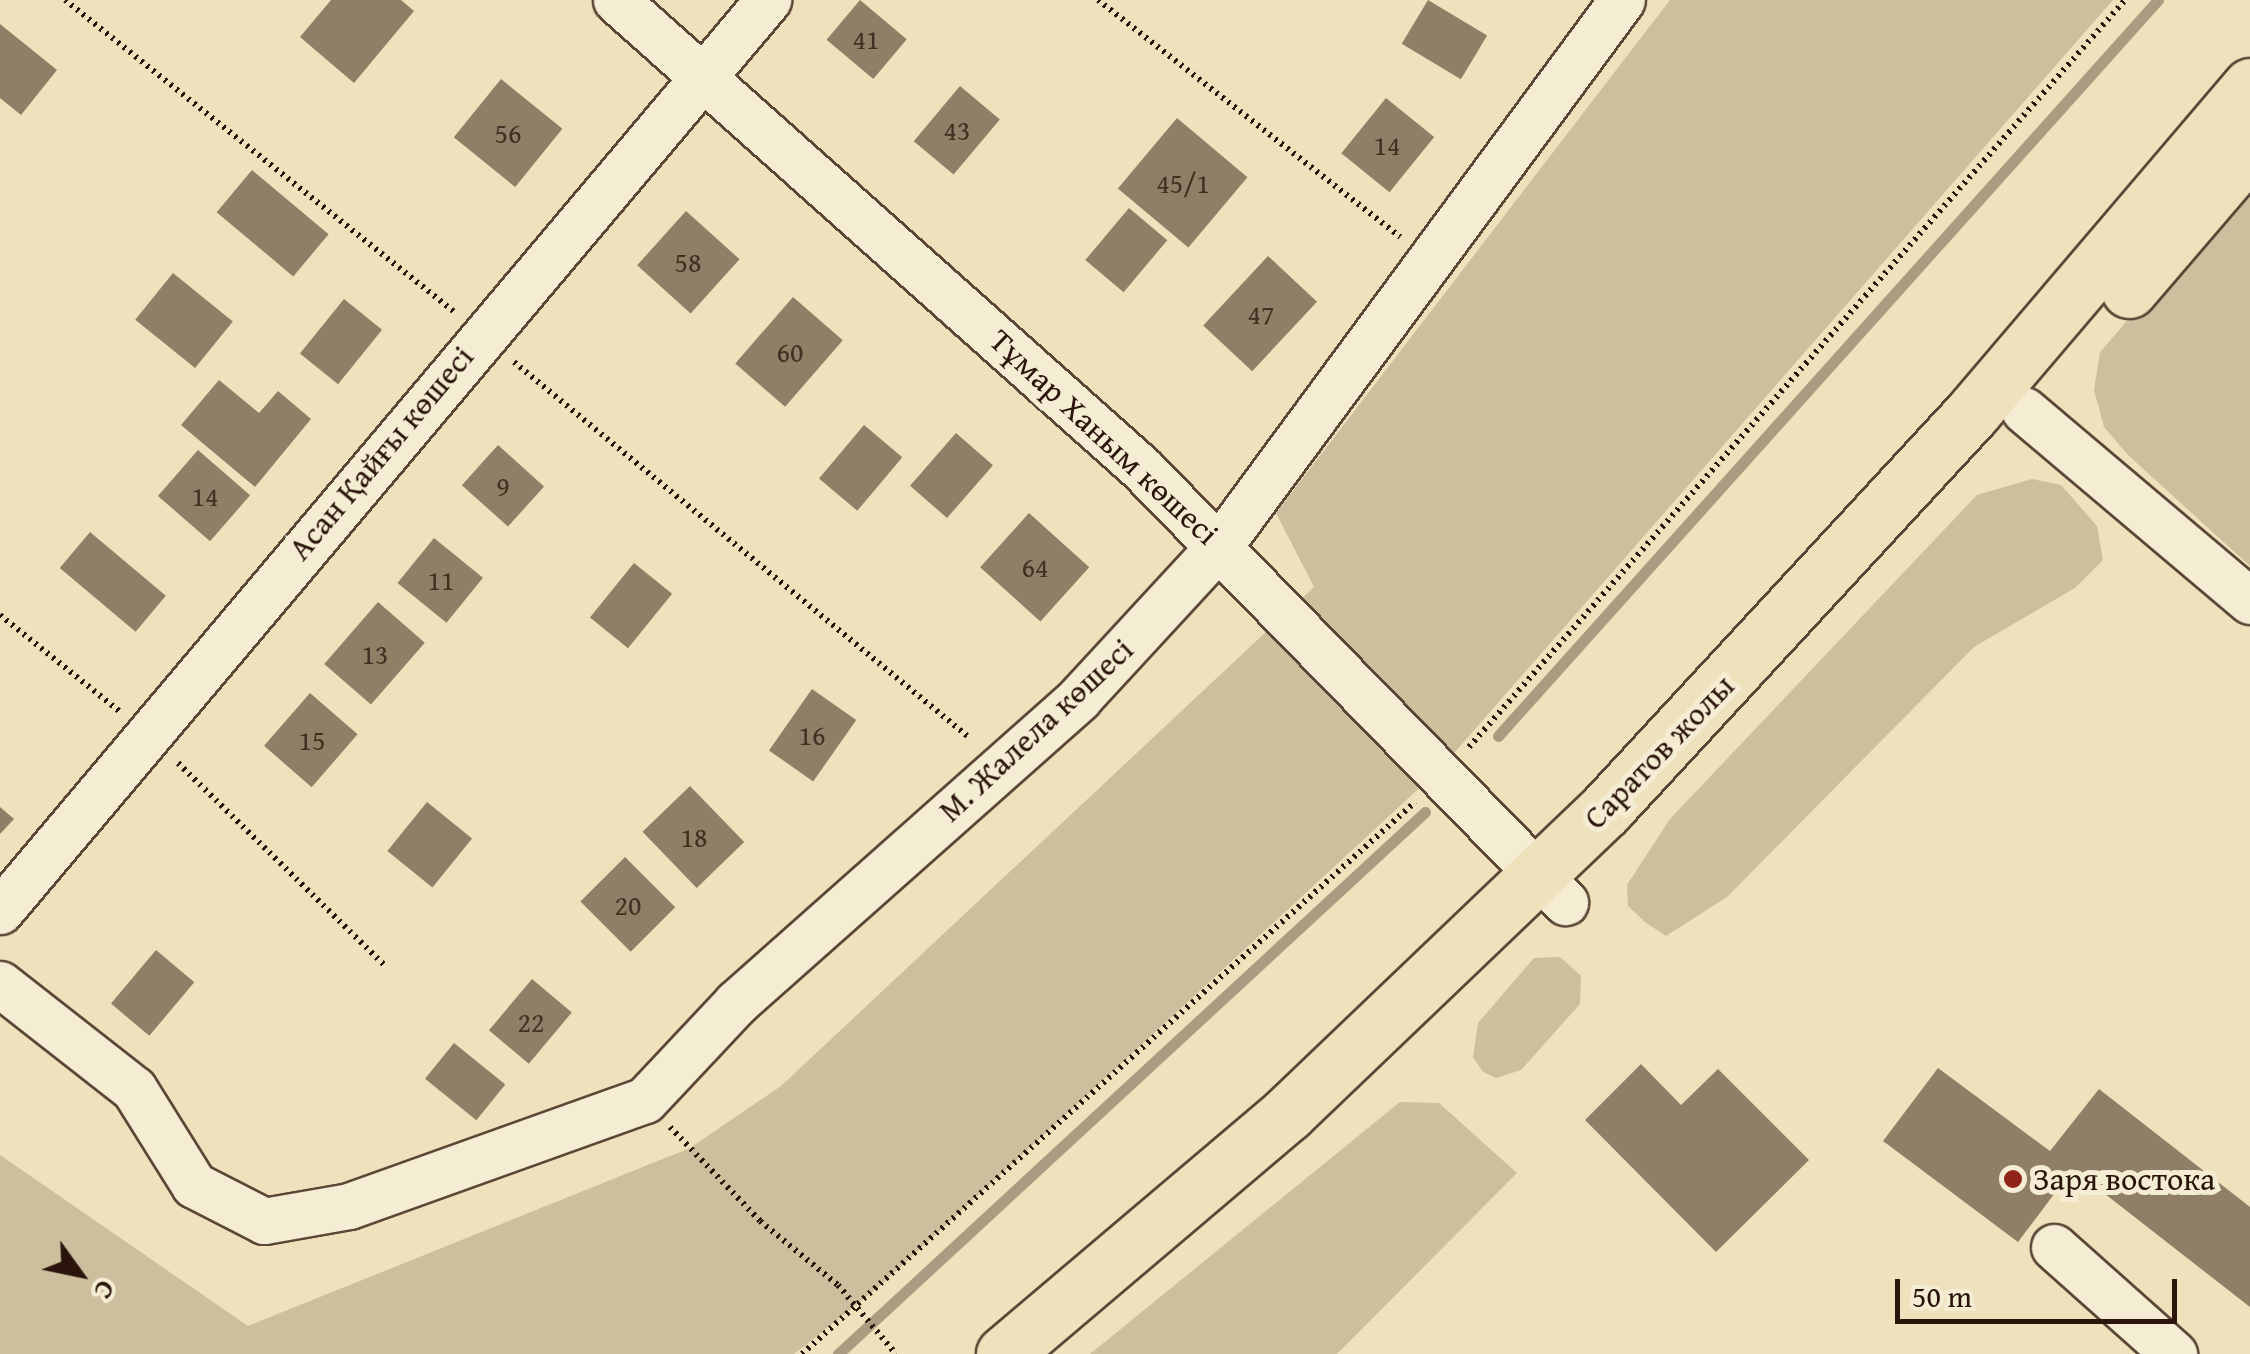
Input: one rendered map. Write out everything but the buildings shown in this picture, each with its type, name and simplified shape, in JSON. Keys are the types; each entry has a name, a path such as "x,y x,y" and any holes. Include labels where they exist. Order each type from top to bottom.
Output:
{"main road":[{"name":"Саратов жолы","path":"1063,1354 1388,1072 1960,426 2250,86"},
{"name":"Саратов жолы","path":"1004,1354 1552,888 2024,410 2250,149"}],"street":[{"name":"Тұмар Ханым көшесі","path":"616,0 706,75 1220,545 1446,773 1552,888"},
{"name":"Асан Қайғы көшесі","path":"0,911 481,334 768,0"},
{"name":"М. Жалела көшесі","path":"0,984 134,1088 194,1185 264,1220 349,1206 645,1100 736,1002 1003,765 1220,545 1432,263 1622,0"},
{"path":"2024,410 2250,601"},
{"path":"2054,1247 2174,1354"}],"path":[{"path":"65,0 481,334 1003,765"},
{"path":"1098,0 1432,263"},
{"path":"802,1354 859,1309 1446,773 2125,0"},
{"path":"0,616 148,734 386,968"},
{"path":"645,1100 859,1309 896,1354"}],"shaded area":[{"path":"1670,0 2113,0 1441,768 880,1286 794,1354 0,1354 0,1155 248,1326 690,1148 781,1086 1314,587 1276,513"},
{"path":"2250,179 2250,566 2128,455 2104,427 2094,390 2100,352"},
{"path":"2032,479 2061,485 2097,526 2103,560 2075,588 1974,647 1727,897 1666,936 1645,922 1628,906 1627,885 1670,819 1977,495"},
{"path":"1560,957 1581,976 1580,1004 1521,1070 1496,1078 1483,1072 1473,1057 1478,1023 1534,958"},
{"path":"1400,1102 1439,1103 1517,1173 1337,1354 1090,1354"}],"waterway":[{"path":"1498,736 2158,0"},
{"path":"838,1354 1425,812"}],"place":[{"name":"Заря востока","path":"2013,1179"}]}
